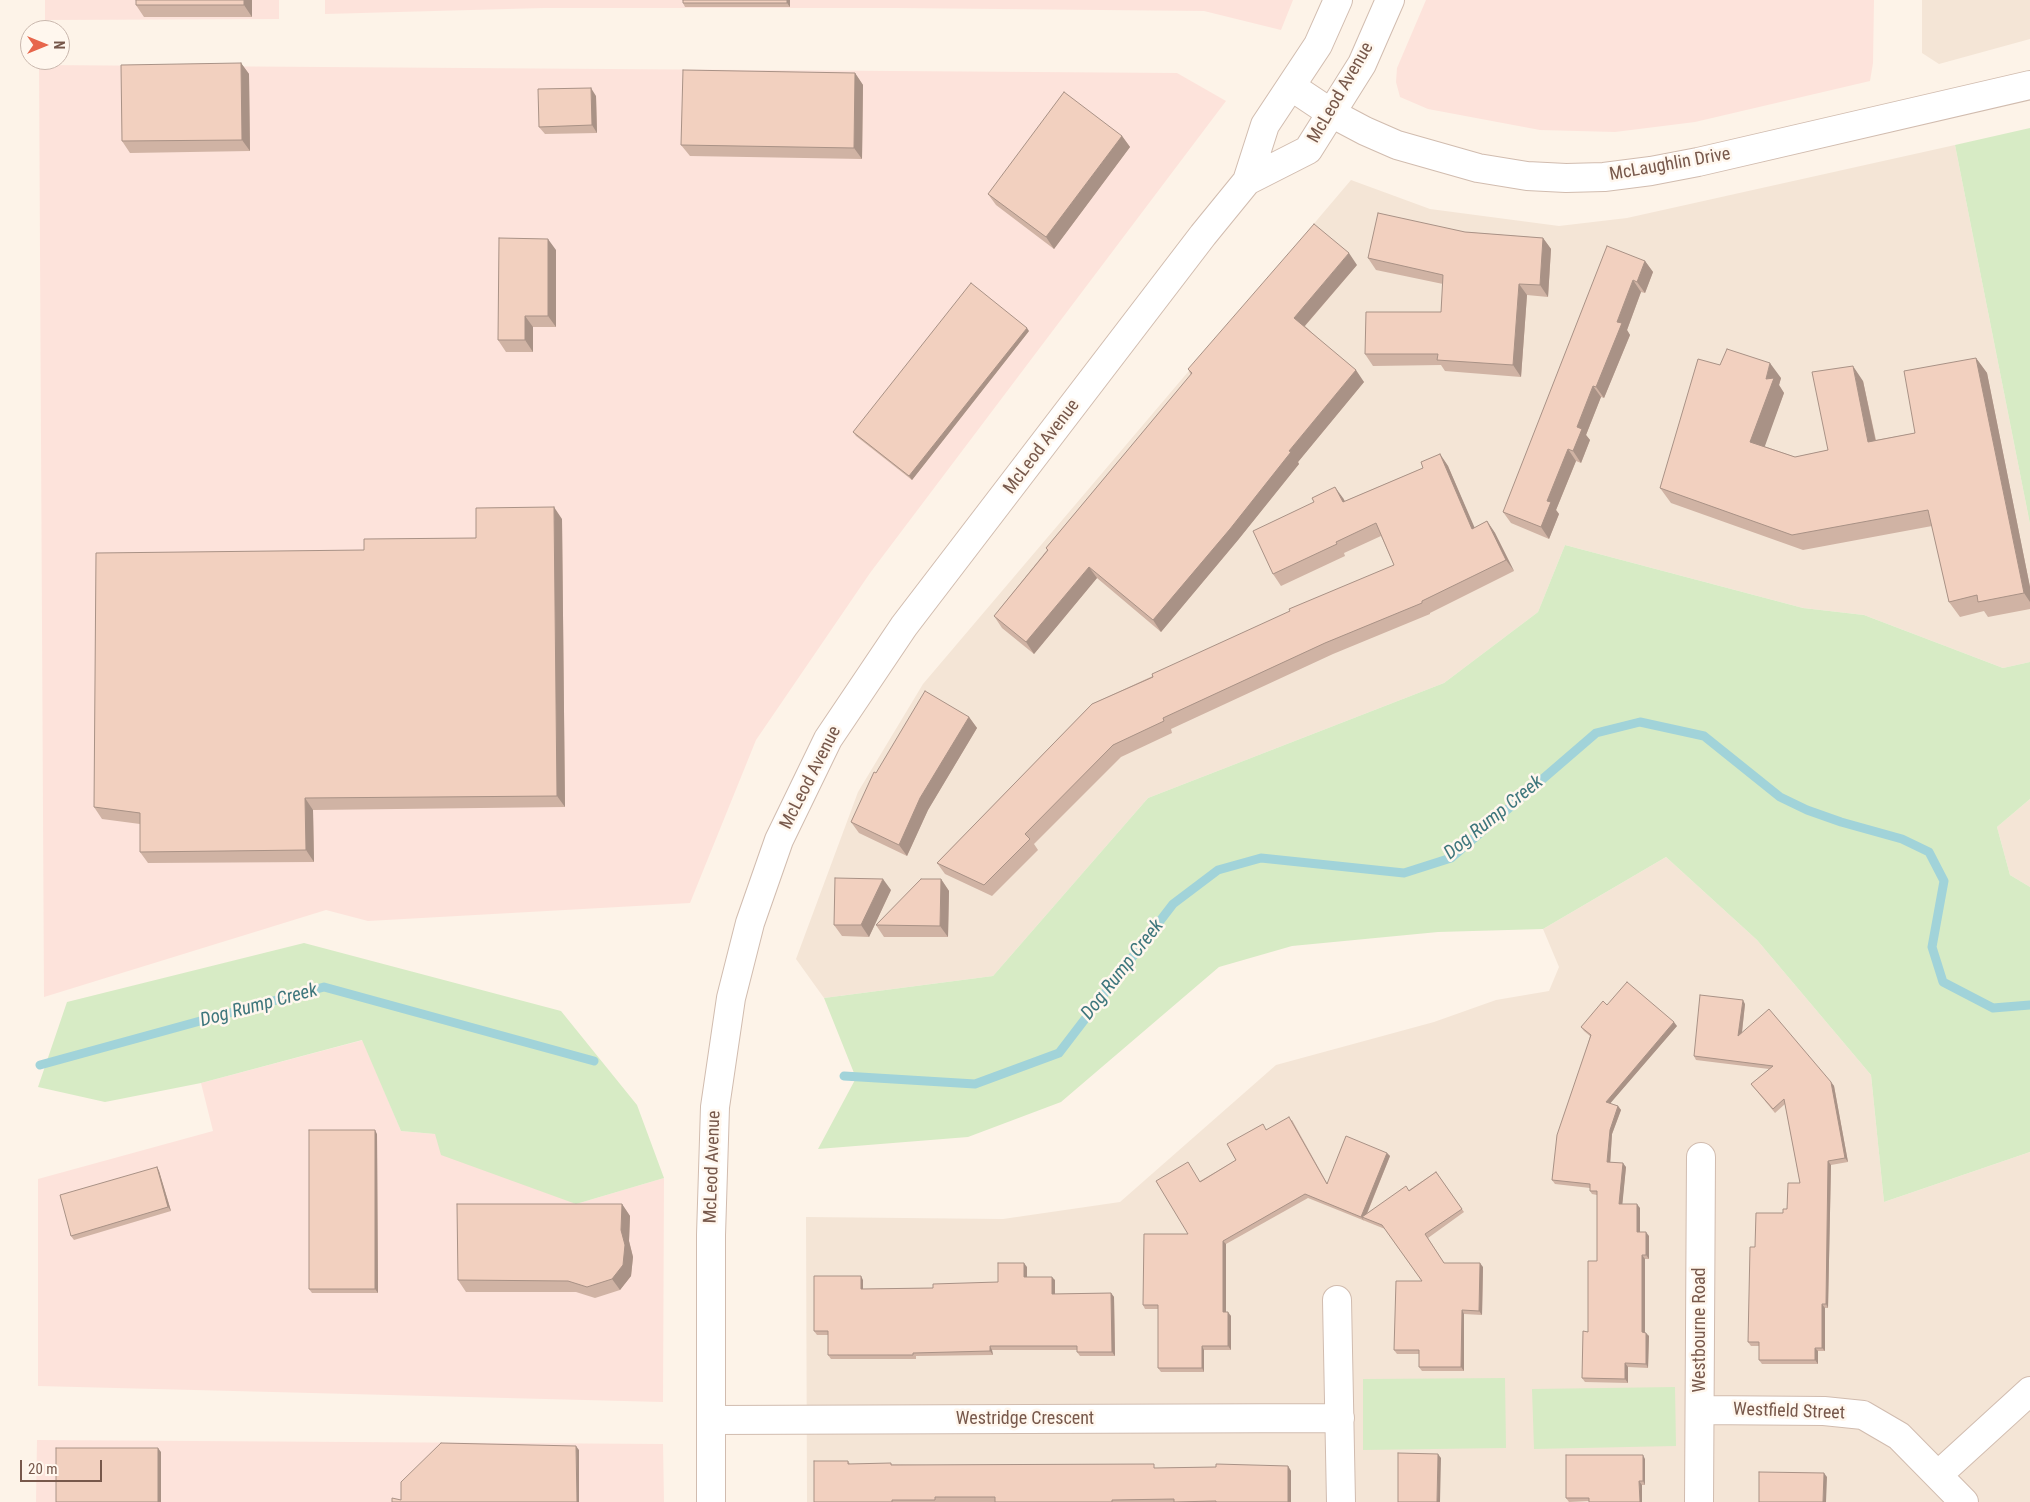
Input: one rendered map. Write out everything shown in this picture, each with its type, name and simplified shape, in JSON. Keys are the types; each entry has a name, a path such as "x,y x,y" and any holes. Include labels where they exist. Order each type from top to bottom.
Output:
{"street":[{"name":"McLeod Avenue","path":"711,1502 711,1235 715,1106 731,998 750,923 779,840 828,739 904,626 1203,235 1247,181 1265,125 1292,87 1318,45 1338,0"},
{"name":"McLeod Avenue","path":"1247,181 1308,150 1362,64 1390,0"},
{"name":"McLaughlin Drive","path":"1292,87 1331,113 1396,145 1478,168 1527,176 1604,177 1652,171 1698,162 2030,85"},
{"name":"Westbourne Road","path":"1699,1502 1700,1157"},
{"path":"1337,1300 1341,1502"},
{"path":"1938,1475 2030,1391"},
{"name":"Westfield Street","path":"1700,1410 1824,1411 1863,1415 1899,1436 1964,1502"},
{"name":"Westridge Crescent","path":"711,1420 1340,1418"}],"shaded area":[{"path":"45,0 279,0 279,19 45,20"},
{"path":"325,0 1293,0 1281,30 1204,11 897,8 544,8 325,14"},
{"path":"1426,0 1874,0 1873,63 1870,81 1695,122 1615,132 1540,130 1428,109 1400,97 1396,82 1397,68"},
{"path":"1922,0 2030,0 2030,39 1939,64 1922,53"},
{"path":"70,65 1177,73 1226,101 870,573 756,740 690,903 368,921 326,910 44,997 39,70 70,70"},
{"path":"1955,145 2030,524 2030,662 2003,668 1864,615 1803,608 1565,545 1538,612 1444,683 1148,798 993,976 824,998 796,959 858,792 923,684 1351,180 1430,209 1559,226 1627,218"},
{"path":"2030,799 2030,887 2010,875 1997,827"},
{"path":"1666,857 1757,940 1871,1075 1884,1202 2030,1152 2030,1502 807,1502 806,1217 1003,1219 1120,1202 1276,1065 1434,1022 1496,1000 1549,991 1559,967 1543,929"},
{"path":"363,1040 401,1131 435,1134 576,1204 664,1178 663,1402 38,1386 38,1179 213,1131 201,1083"},
{"path":"37,1440 663,1444 664,1502 36,1502"}],"green space":[{"path":"2030,128 2030,524 1955,145"},
{"path":"1565,545 1803,608 1864,615 2003,668 2030,662 2030,799 1997,827 2010,875 2030,887 2030,1152 1884,1202 1871,1075 1757,940 1666,857 1543,929 1438,932 1292,946 1219,967 1061,1102 968,1137 818,1149 856,1078 824,998 993,976 1148,798 1444,683 1538,612"},
{"path":"304,943 561,1011 637,1105 664,1178 576,1204 441,1155 435,1134 401,1131 362,1040 201,1083 105,1102 38,1087 67,1002"},
{"path":"1505,1378 1506,1448 1363,1450 1363,1379"},
{"path":"1675,1387 1676,1446 1534,1449 1532,1389"}],"building":[{"path":"136,0 244,0 244,5 136,5"},
{"path":"683,0 787,0 787,3 683,3"},
{"path":"241,63 242,140 122,141 121,65"},
{"path":"683,70 855,73 854,148 681,145"},
{"path":"591,88 592,125 539,127 538,89"},
{"path":"1064,92 1122,136 1046,237 988,194"},
{"path":"1378,213 1465,232 1543,238 1540,285 1519,284 1513,365 1437,360 1438,354 1365,354 1366,312 1441,312 1443,275 1368,258"},
{"path":"1314,224 1349,253 1294,318 1356,370 1289,451 1291,452 1230,529 1153,620 1089,567 1026,642 994,616 1048,550 1046,548 1192,373 1188,369"},
{"path":"499,238 548,239 548,316 525,316 525,340 498,340"},
{"path":"1607,246 1645,261 1637,282 1633,280 1617,322 1622,323 1596,387 1593,386 1577,427 1582,429 1573,451 1568,449 1547,501 1551,502 1541,527 1503,512"},
{"path":"971,283 1027,328 909,476 853,432"},
{"path":"1727,349 1770,363 1766,379 1774,378 1750,442 1795,457 1828,450 1812,372 1853,366 1868,442 1915,433 1904,371 1976,358 2024,593 1978,602 1977,595 1949,602 1928,510 1792,535 1660,488 1698,359 1720,365"},
{"path":"1440,454 1472,529 1487,521 1506,560 1422,601 1422,603 1325,643 1163,718 1164,721 1113,745 1025,834 1030,839 984,885 937,863 1092,704 1153,677 1152,674 1290,611 1289,609 1394,565 1376,523 1336,542 1337,544 1273,574 1253,531 1314,502 1312,498 1335,487 1343,502 1423,468 1421,462"},
{"path":"554,507 557,796 305,798 306,850 140,852 140,813 94,807 96,553 364,550 364,539 476,538 476,508"},
{"path":"925,691 969,717 920,798 899,845 851,822 874,772 876,773"},
{"path":"835,878 883,879 861,925 834,925"},
{"path":"921,879 941,879 940,926 876,925"},
{"path":"1627,982 1674,1022 1606,1102 1618,1106 1610,1130 1607,1162 1623,1163 1619,1204 1637,1204 1637,1232 1646,1232 1646,1255 1642,1255 1642,1332 1646,1333 1646,1364 1625,1363 1625,1379 1582,1378 1583,1331 1588,1332 1588,1261 1597,1261 1597,1191 1590,1191 1590,1184 1552,1180 1557,1135 1591,1035 1581,1027 1603,1001 1607,1005"},
{"path":"1700,995 1743,1000 1738,1036 1769,1009 1831,1082 1845,1158 1828,1161 1826,1304 1822,1304 1822,1348 1815,1348 1815,1360 1759,1360 1759,1342 1748,1342 1750,1247 1755,1247 1756,1213 1783,1213 1783,1209 1787,1209 1788,1183 1800,1183 1784,1099 1773,1109 1751,1084 1773,1066 1694,1056"},
{"path":"1289,1117 1327,1184 1346,1136 1387,1153 1361,1217 1305,1194 1223,1241 1223,1312 1228,1312 1228,1346 1202,1346 1202,1368 1158,1368 1158,1305 1143,1305 1144,1234 1188,1234 1156,1181 1188,1162 1200,1182 1236,1160 1227,1144 1263,1124 1266,1130"},
{"path":"309,1130 375,1130 375,1289 309,1289"},
{"path":"157,1167 168,1207 71,1236 60,1195"},
{"path":"1436,1172 1462,1209 1425,1234 1444,1263 1480,1263 1479,1311 1462,1310 1461,1367 1419,1367 1419,1350 1394,1350 1396,1281 1422,1281 1382,1225 1362,1217 1406,1186 1409,1191"},
{"path":"457,1204 622,1204 621,1230 625,1245 623,1265 612,1279 587,1287 568,1281 458,1280"},
{"path":"998,1263 1024,1263 1024,1277 1052,1277 1052,1294 1111,1293 1112,1352 1077,1352 1077,1346 990,1346 990,1351 913,1353 913,1355 828,1355 828,1331 814,1331 814,1276 861,1276 861,1289 933,1288 933,1284 998,1282"},
{"path":"441,1443 576,1446 577,1502 392,1502 392,1498 401,1500 401,1482"},
{"path":"56,1448 158,1448 158,1502 56,1502"},
{"path":"1398,1453 1438,1454 1437,1502 1398,1502"},
{"path":"1566,1455 1643,1455 1643,1481 1639,1481 1640,1502 1589,1502 1589,1498 1566,1498"},
{"path":"814,1461 848,1461 848,1464 891,1463 891,1465 1154,1464 1154,1468 1216,1467 1216,1464 1288,1466 1288,1502 1174,1502 1174,1499 1112,1500 1112,1502 995,1502 995,1497 935,1497 935,1500 892,1500 892,1502 814,1502"},
{"path":"1759,1472 1824,1473 1823,1502 1759,1502"}],"waterway":[{"name":"Dog Rump Creek","path":"844,1076 975,1084 1059,1053 1173,904 1218,870 1261,858 1404,873 1451,858 1596,733 1640,722 1704,736 1780,797 1807,810 1841,822 1902,839 1929,852 1944,881 1932,947 1943,982 1993,1008 2030,1005"},
{"name":"Dog Rump Creek","path":"40,1065 324,987 594,1061"}]}
